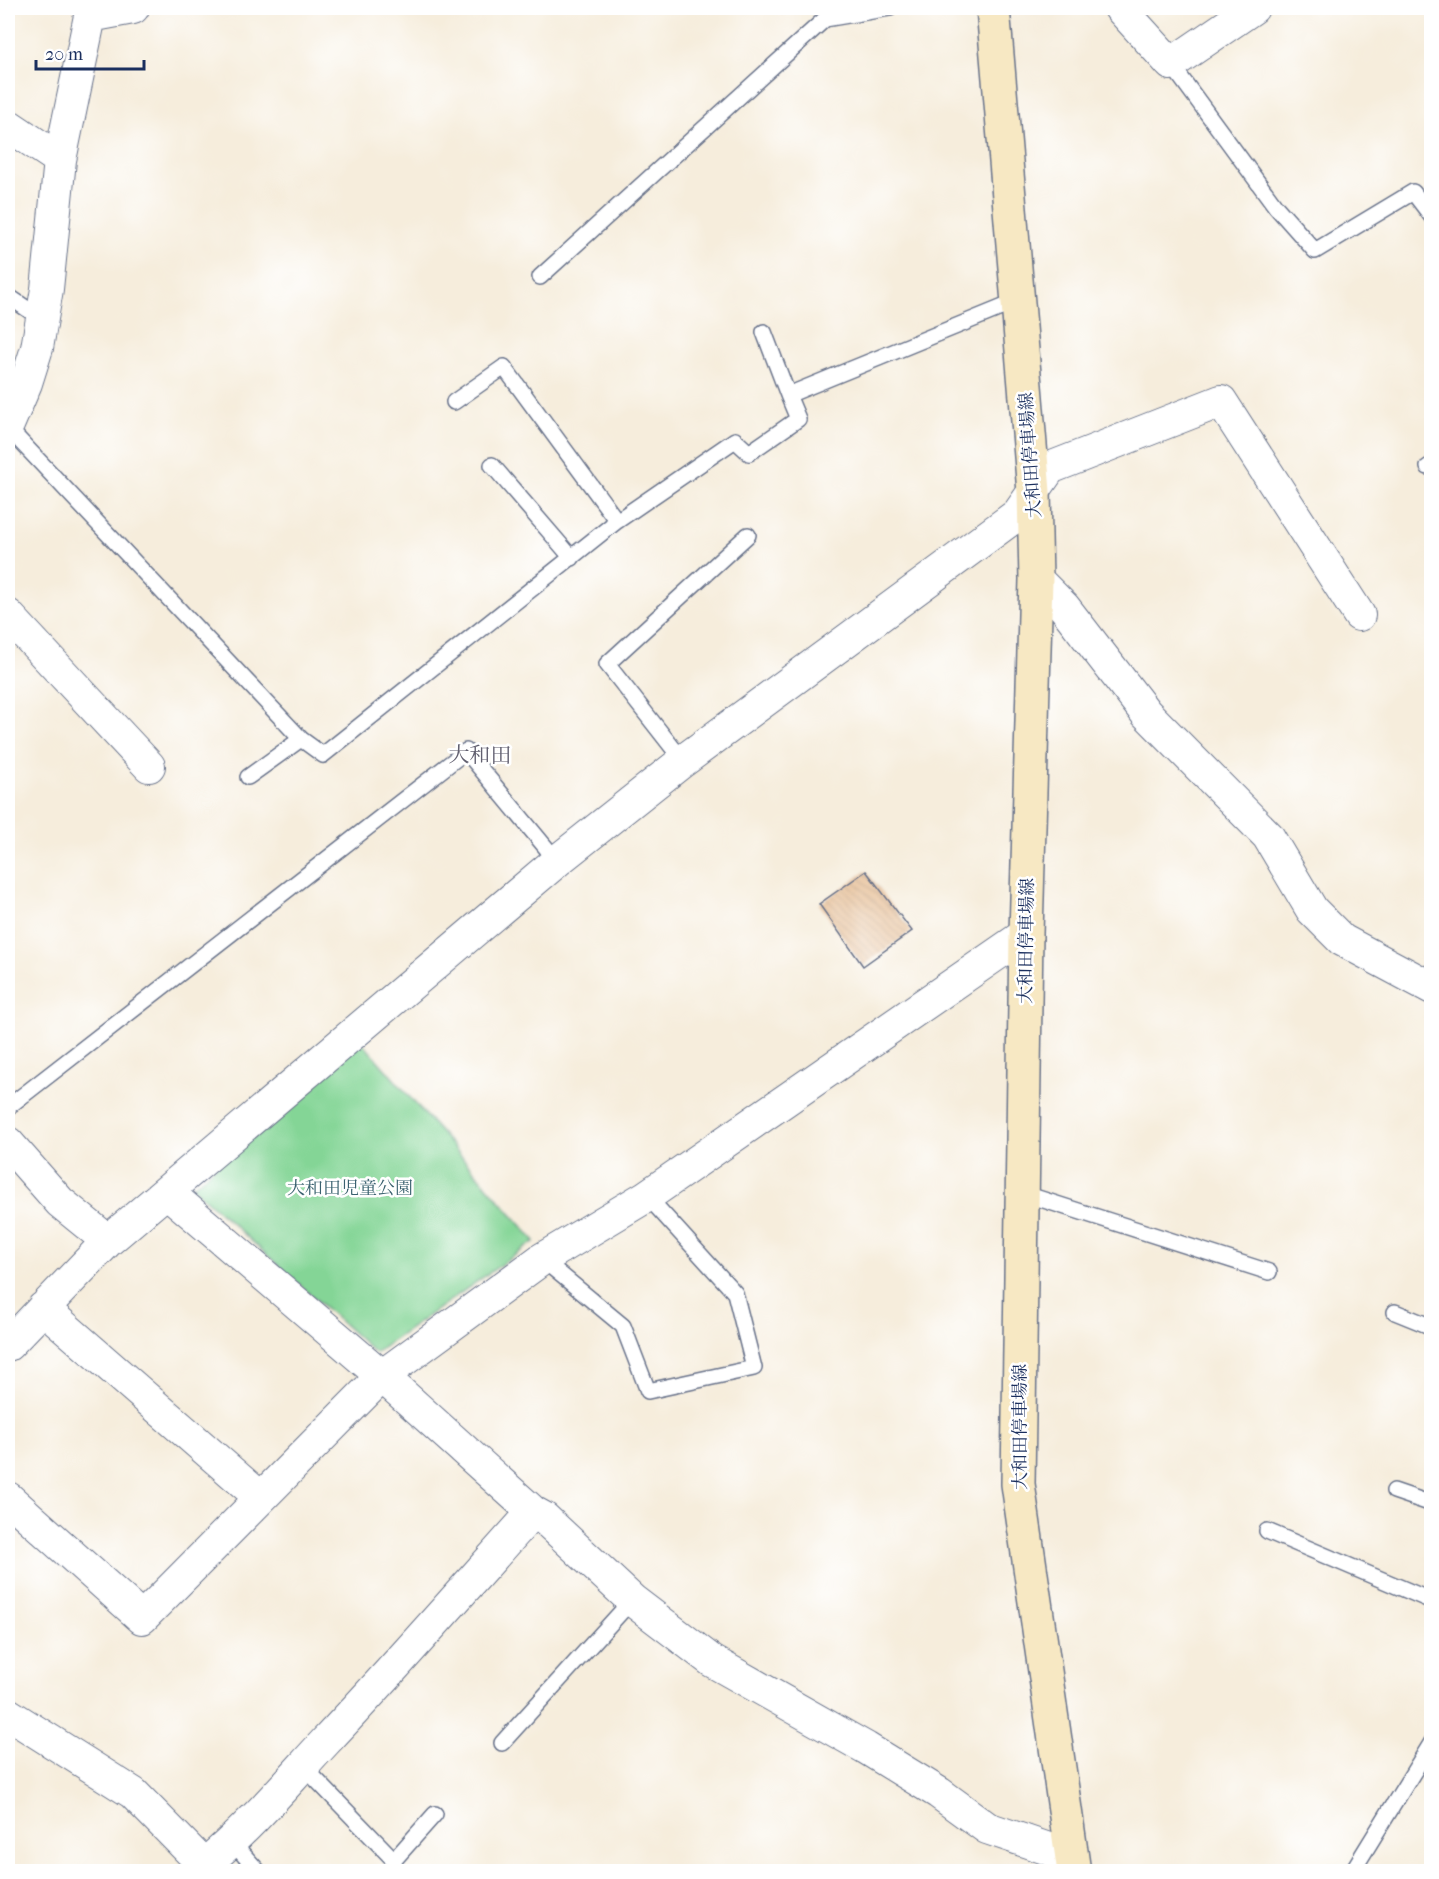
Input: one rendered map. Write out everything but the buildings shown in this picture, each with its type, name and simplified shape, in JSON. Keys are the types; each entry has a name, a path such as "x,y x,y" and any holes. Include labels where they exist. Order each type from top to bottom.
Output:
{"main road":[{"name":"大和田停車場線","path":"993,8 1034,492 1036,579 1026,934 1017,1484 1073,1864"}],"street":[{"path":"8,427 26,383 42,319 60,160 88,10 134,8"},
{"path":"1120,8 1171,64 1253,8"},
{"path":"8,125 60,160"},
{"path":"8,1345 108,1241 557,861 683,761 1018,514 1050,468 1221,401 1359,615"},
{"path":"1036,579 1064,607 1146,713 1268,836 1312,910 1342,940 1431,988"},
{"path":"8,615 149,766"},
{"path":"8,1498 142,1618 382,1376 542,1259 647,1196 1026,934"},
{"path":"8,1143 60,1202 108,1241"},
{"path":"167,1192 382,1376 533,1512 544,1518 632,1600 712,1661 939,1792 987,1828 1073,1864"},
{"path":"44,1308 261,1498"},
{"path":"8,1714 133,1793 204,1865 232,1842 391,1672 533,1512"}],"lane":[{"path":"540,277 825,19 891,8"},
{"path":"1171,64 1276,207 1315,251 1413,192 1431,217"},
{"path":"8,296 42,319"},
{"path":"788,395 1018,301"},
{"path":"8,427 301,739 323,755 617,521 735,440 749,453 798,419 764,332"},
{"path":"454,402 504,367 617,521"},
{"path":"492,465 572,558"},
{"path":"683,761 607,664 748,535"},
{"path":"248,777 301,739"},
{"path":"8,1107 466,751 557,861"},
{"path":"1022,1193 1269,1272"},
{"path":"542,1259 623,1326 648,1391 754,1368 735,1293 647,1196"},
{"path":"1395,1312 1431,1328"},
{"path":"1394,1491 1431,1504"},
{"path":"1267,1531 1431,1601"},
{"path":"502,1743 632,1600"},
{"path":"1352,1872 1431,1742"},
{"path":"303,1766 394,1860 435,1814"},
{"path":"232,1842 259,1872"}],"green space":[{"name":"大和田児童公園","path":"360,1040 535,1241 375,1353 192,1187"}],"district":[{"name":"大和田","path":"480,755"}]}
